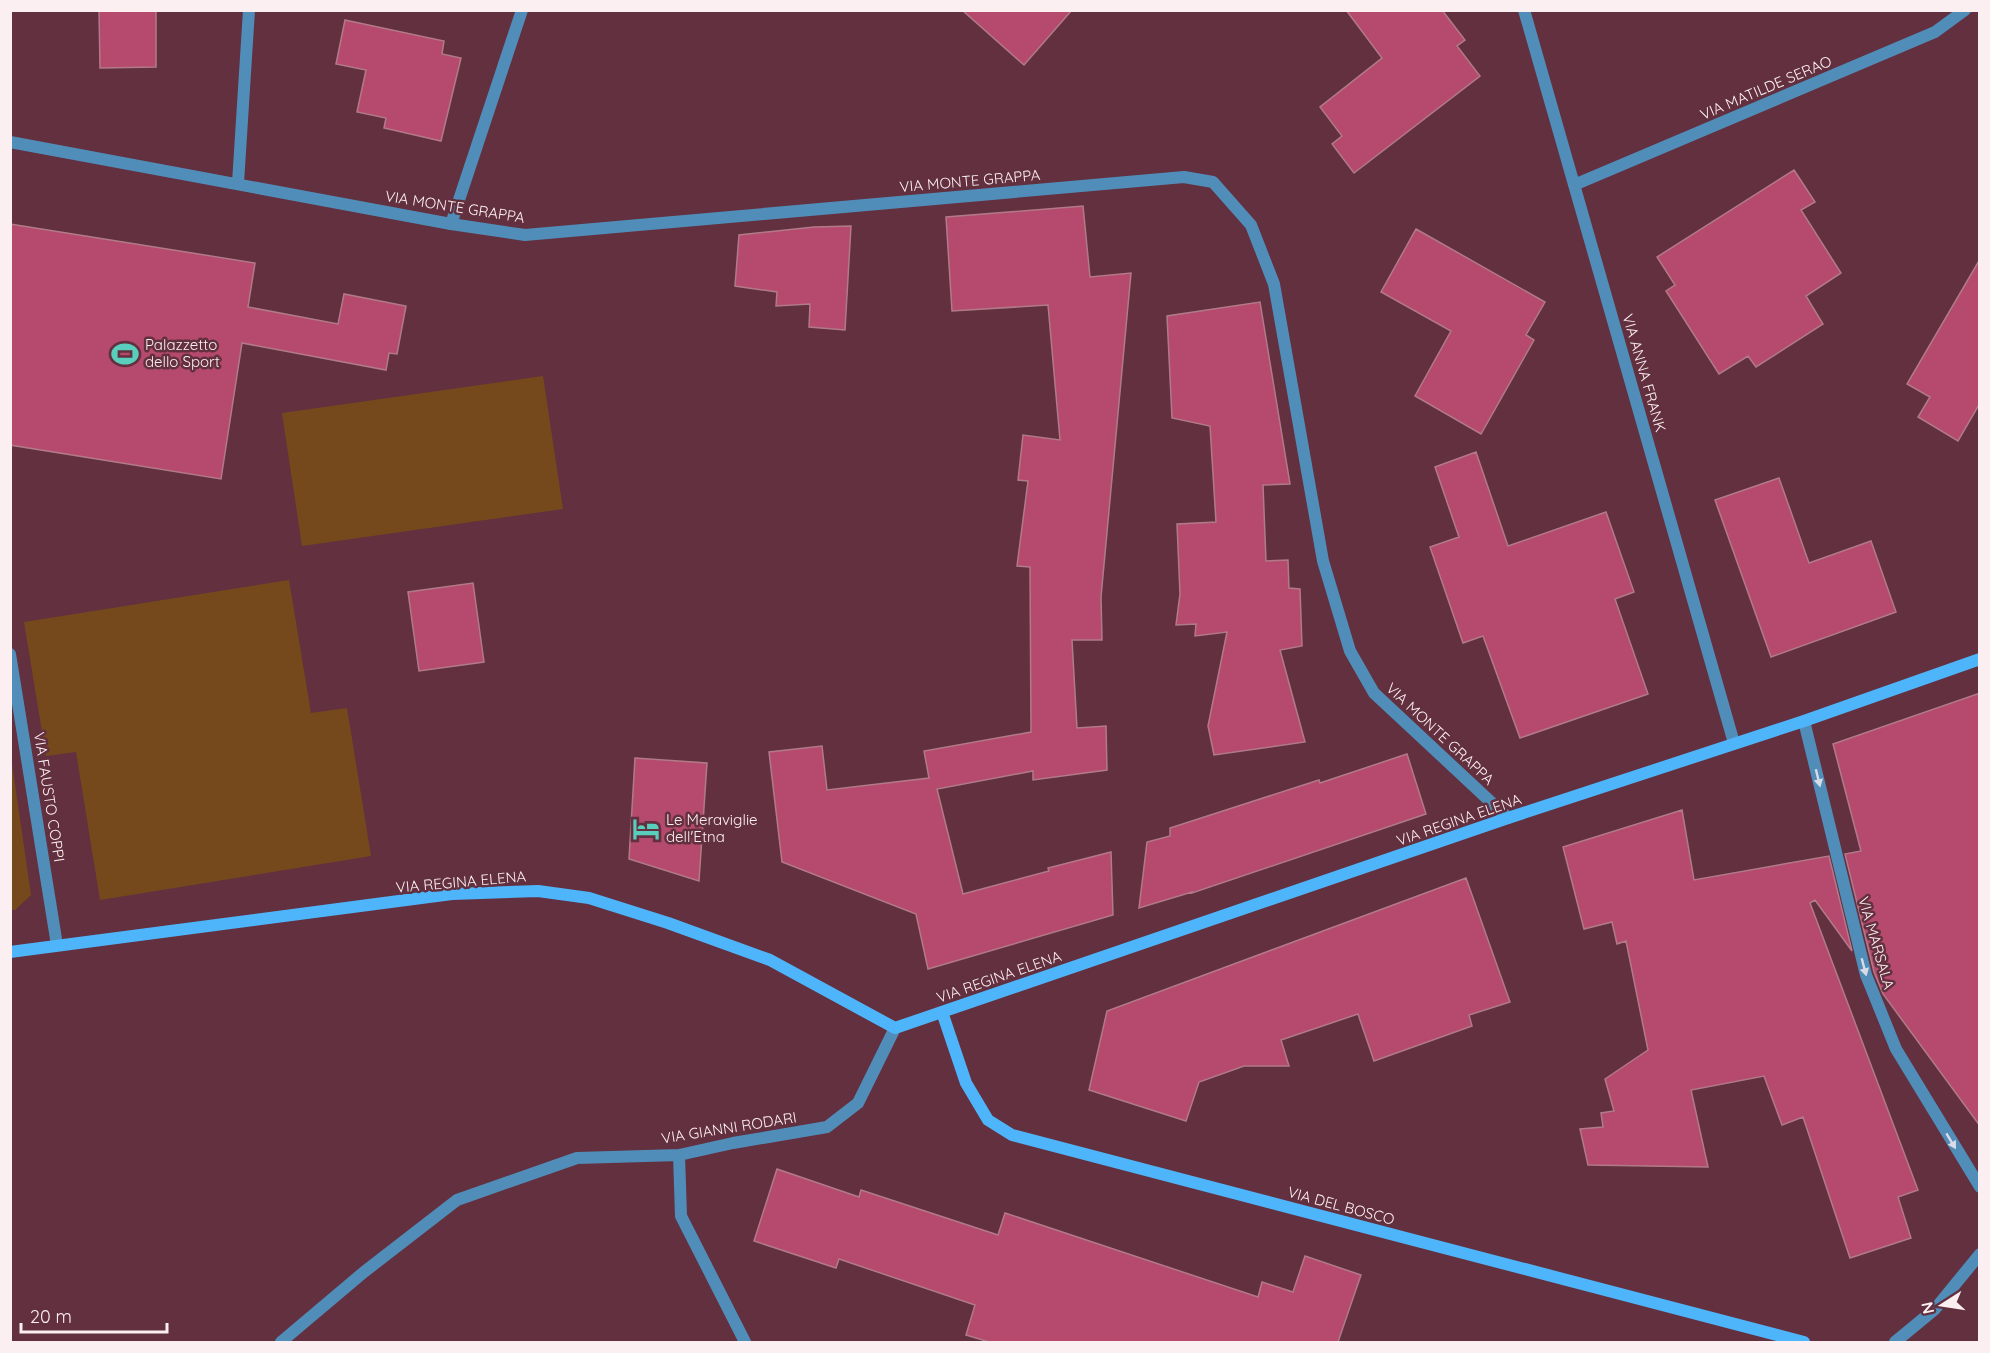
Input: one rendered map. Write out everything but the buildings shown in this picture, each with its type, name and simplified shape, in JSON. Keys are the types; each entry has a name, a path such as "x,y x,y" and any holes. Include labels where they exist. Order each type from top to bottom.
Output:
{"street":[{"path":"238,183 249,10"},
{"path":"451,224 522,10"},
{"name":"VIA ANNA FRANK","path":"1524,10 1734,743"},
{"name":"VIA MATILDE SERAO","path":"1574,185 1935,32 1965,10"},
{"name":"VIA MONTE GRAPPA","path":"10,142 451,224 525,235 1184,177 1213,182 1251,225 1274,284 1323,561 1350,651 1374,693 1508,818"},
{"name":"VIA FAUSTO COPPI","path":"10,654 57,945"},
{"name":"VIA REGINA ELENA","path":"10,952 452,894 538,891 589,898 668,923 770,960 895,1028 1508,818 1804,721 1980,659"},
{"name":"VIA MARSALA","path":"1804,721 1866,975 1896,1049 1980,1187"},
{"name":"VIA DEL BOSCO","path":"942,1012 966,1083 988,1120 1012,1135 1804,1342"},
{"name":"VIA GIANNI RODARI","path":"281,1342 364,1272 457,1200 577,1158 679,1155 827,1127 858,1103 895,1028"},
{"path":"679,1155 681,1216 745,1342"},
{"path":"1895,1342 1935,1309 1980,1254"}],"shaded area":[{"path":"543,376 563,509 302,546 282,413"},
{"path":"289,580 311,713 347,708 371,856 100,900 76,752 46,756 24,622"},
{"path":"11,757 31,895 15,910 11,910"}],"place":[{"name":"Palazzetto dello Sport","path":"125,354"},
{"name":"Le Meraviglie dell'Etna","path":"646,829"}]}
